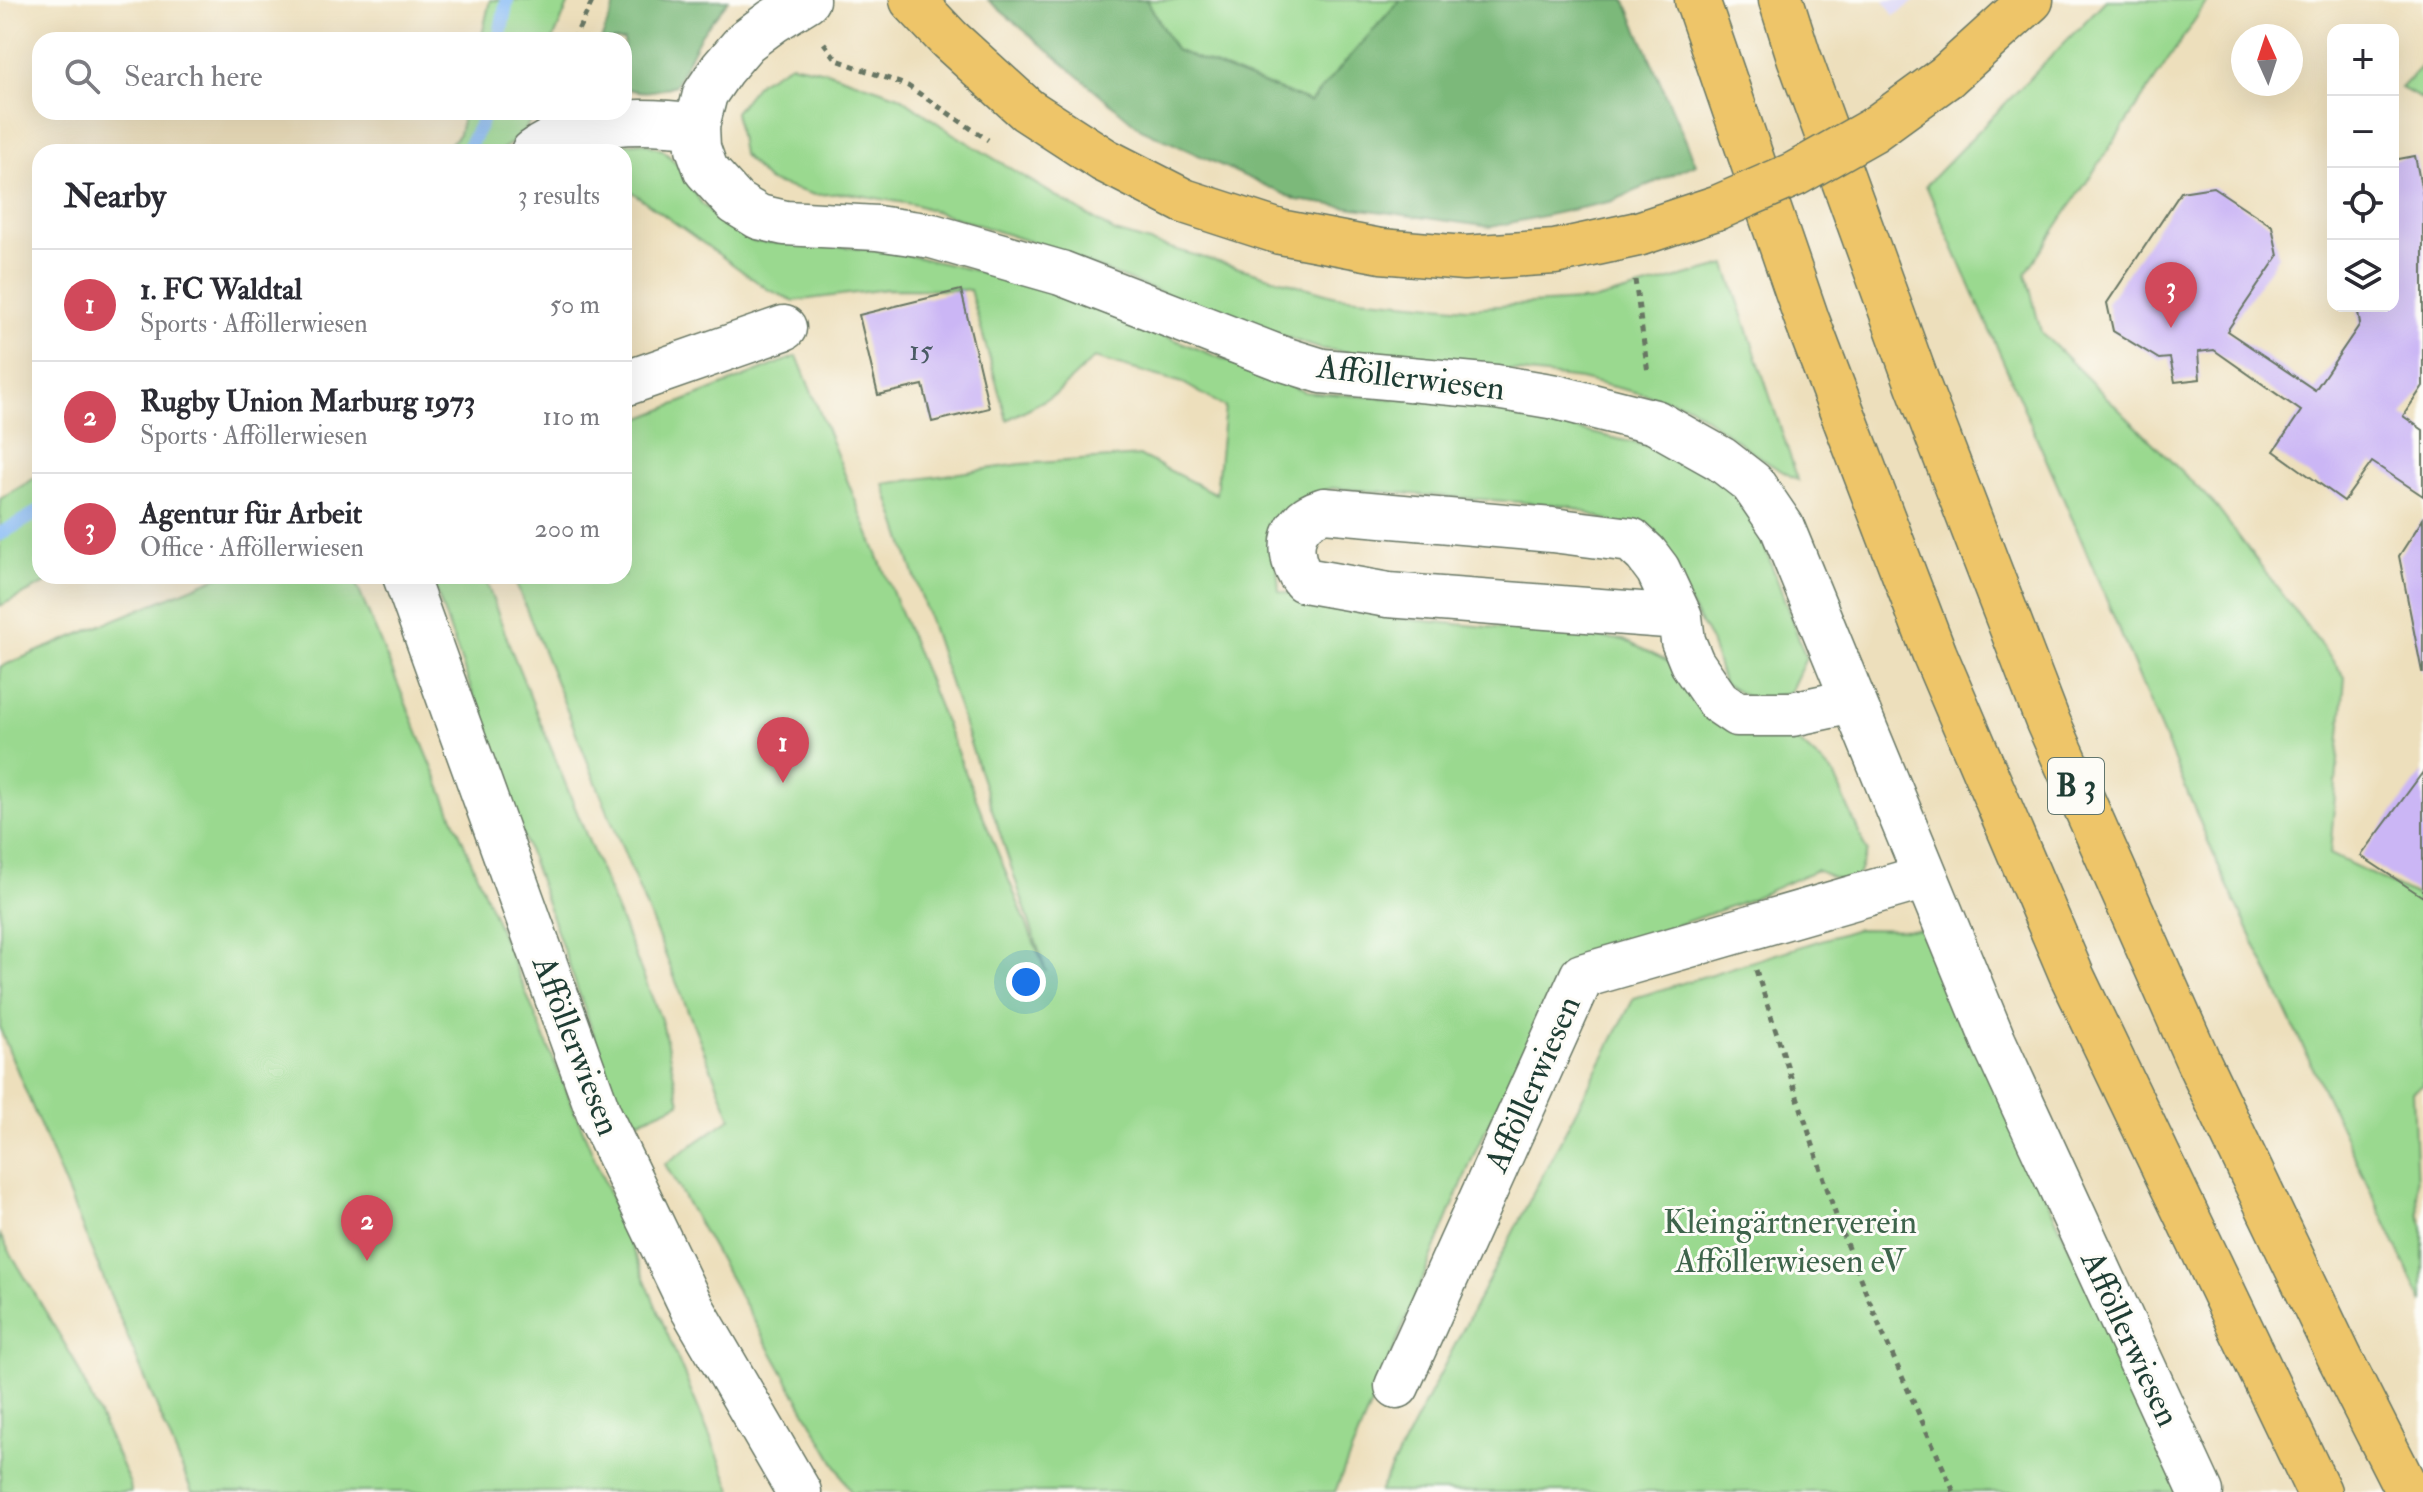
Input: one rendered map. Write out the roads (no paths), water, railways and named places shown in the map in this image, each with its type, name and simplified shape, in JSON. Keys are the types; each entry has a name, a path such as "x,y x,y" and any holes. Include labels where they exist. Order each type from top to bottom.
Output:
{"main road":[{"path":"912,0 949,39 1027,110 1104,160 1184,201 1280,232 1381,251 1464,258 1636,250 1719,207 1795,174 1873,130 1946,77 2031,0"},
{"name":"B 3","path":"1697,0 1807,320 1935,655 2072,976 2319,1492"},
{"name":"B 3","path":"1781,0 1918,385 2048,722 2199,1063 2340,1358 2408,1492"}],"street":[{"name":"Afföllerwiesen","path":"807,0 746,41 705,94 697,126 698,148 706,170 736,203 759,217 785,223 877,228 947,240 1061,273 1280,358 1322,371 1496,387 1556,397 1655,422 1721,459 1752,483 1782,527 1994,1042 2201,1492"},
{"path":"550,144 582,129 608,123 668,122 697,126"},
{"path":"632,381 784,328"},
{"path":"1680,617 1388,595 1304,580 1296,570 1294,544 1298,526 1309,516 1324,510 1631,540 1658,570 1680,617 1683,641 1692,663 1718,701 1737,714 1792,714 1853,701"},
{"name":"Afföllerwiesen","path":"408,584 599,1114 692,1308 799,1492"},
{"name":"Afföllerwiesen","path":"1397,1386 1582,976 1925,877"}],"waterway":[{"path":"501,32 507,0"},
{"path":"470,144 481,120"},
{"path":"0,534 32,516"}],"place":[{"name":"Agentur für Arbeit","path":"2171,328"},
{"name":"1. FC Waldtal","path":"783,783"},
{"name":"Rugby Union Marburg 1973","path":"367,1261"}],"park label":[{"name":"Kleingärtnerverein Afföllerwiesen eV","path":"1790,1242"}]}
